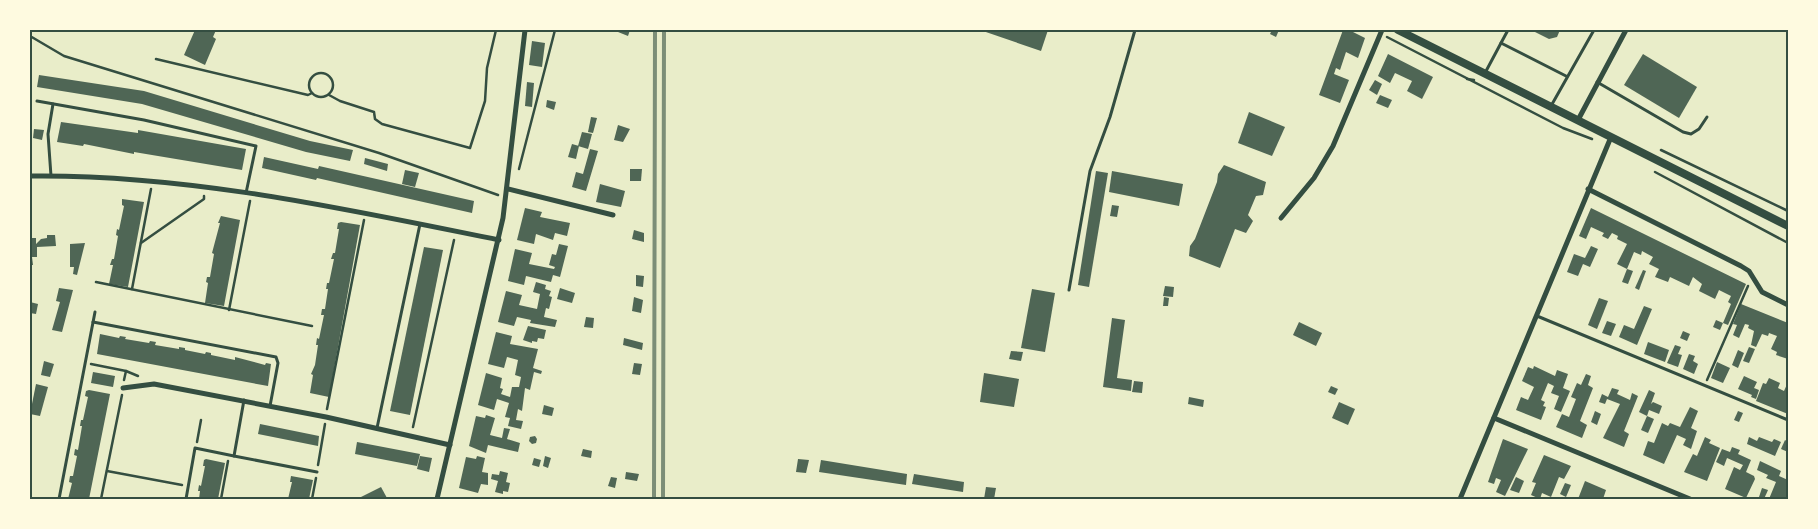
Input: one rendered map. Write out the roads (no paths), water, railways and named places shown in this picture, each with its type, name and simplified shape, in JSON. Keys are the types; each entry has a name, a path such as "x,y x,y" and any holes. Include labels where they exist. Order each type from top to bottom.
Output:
{"street":[{"path":"437,499 499,240 508,189 525,30"},
{"path":"1398,30 1788,226"},
{"path":"1578,120 1626,30"},
{"path":"1281,218 1314,178 1332,146 1381,32"},
{"path":"1460,499 1588,188 1611,137"},
{"path":"30,176 152,180 206,187 365,214 499,240"},
{"path":"1588,188 1741,266 1748,271 1767,296 1788,306"},
{"path":"508,189 613,215"},
{"path":"123,388 154,384 244,400 450,445"},
{"path":"1494,418 1690,499"}],"lane":[{"path":"1069,290 1090,171 1110,117 1136,30"},
{"path":"1485,73 1508,30"},
{"path":"1550,106 1594,30"},
{"path":"1501,43 1566,76"},
{"path":"1597,82 1683,132 1691,134 1699,129 1707,117"},
{"path":"37,101 144,120 256,146 249,194"},
{"path":"51,176 48,134 53,104"},
{"path":"376,428 420,224"},
{"path":"60,499 95,312"},
{"path":"1536,316 1788,420"},
{"path":"93,322 276,357 278,363 270,406"},
{"path":"231,455 244,400"},
{"path":"186,499 195,448 317,472"}],"railway":[{"path":"654,499 655,30"},
{"path":"663,499 664,30"}]}
